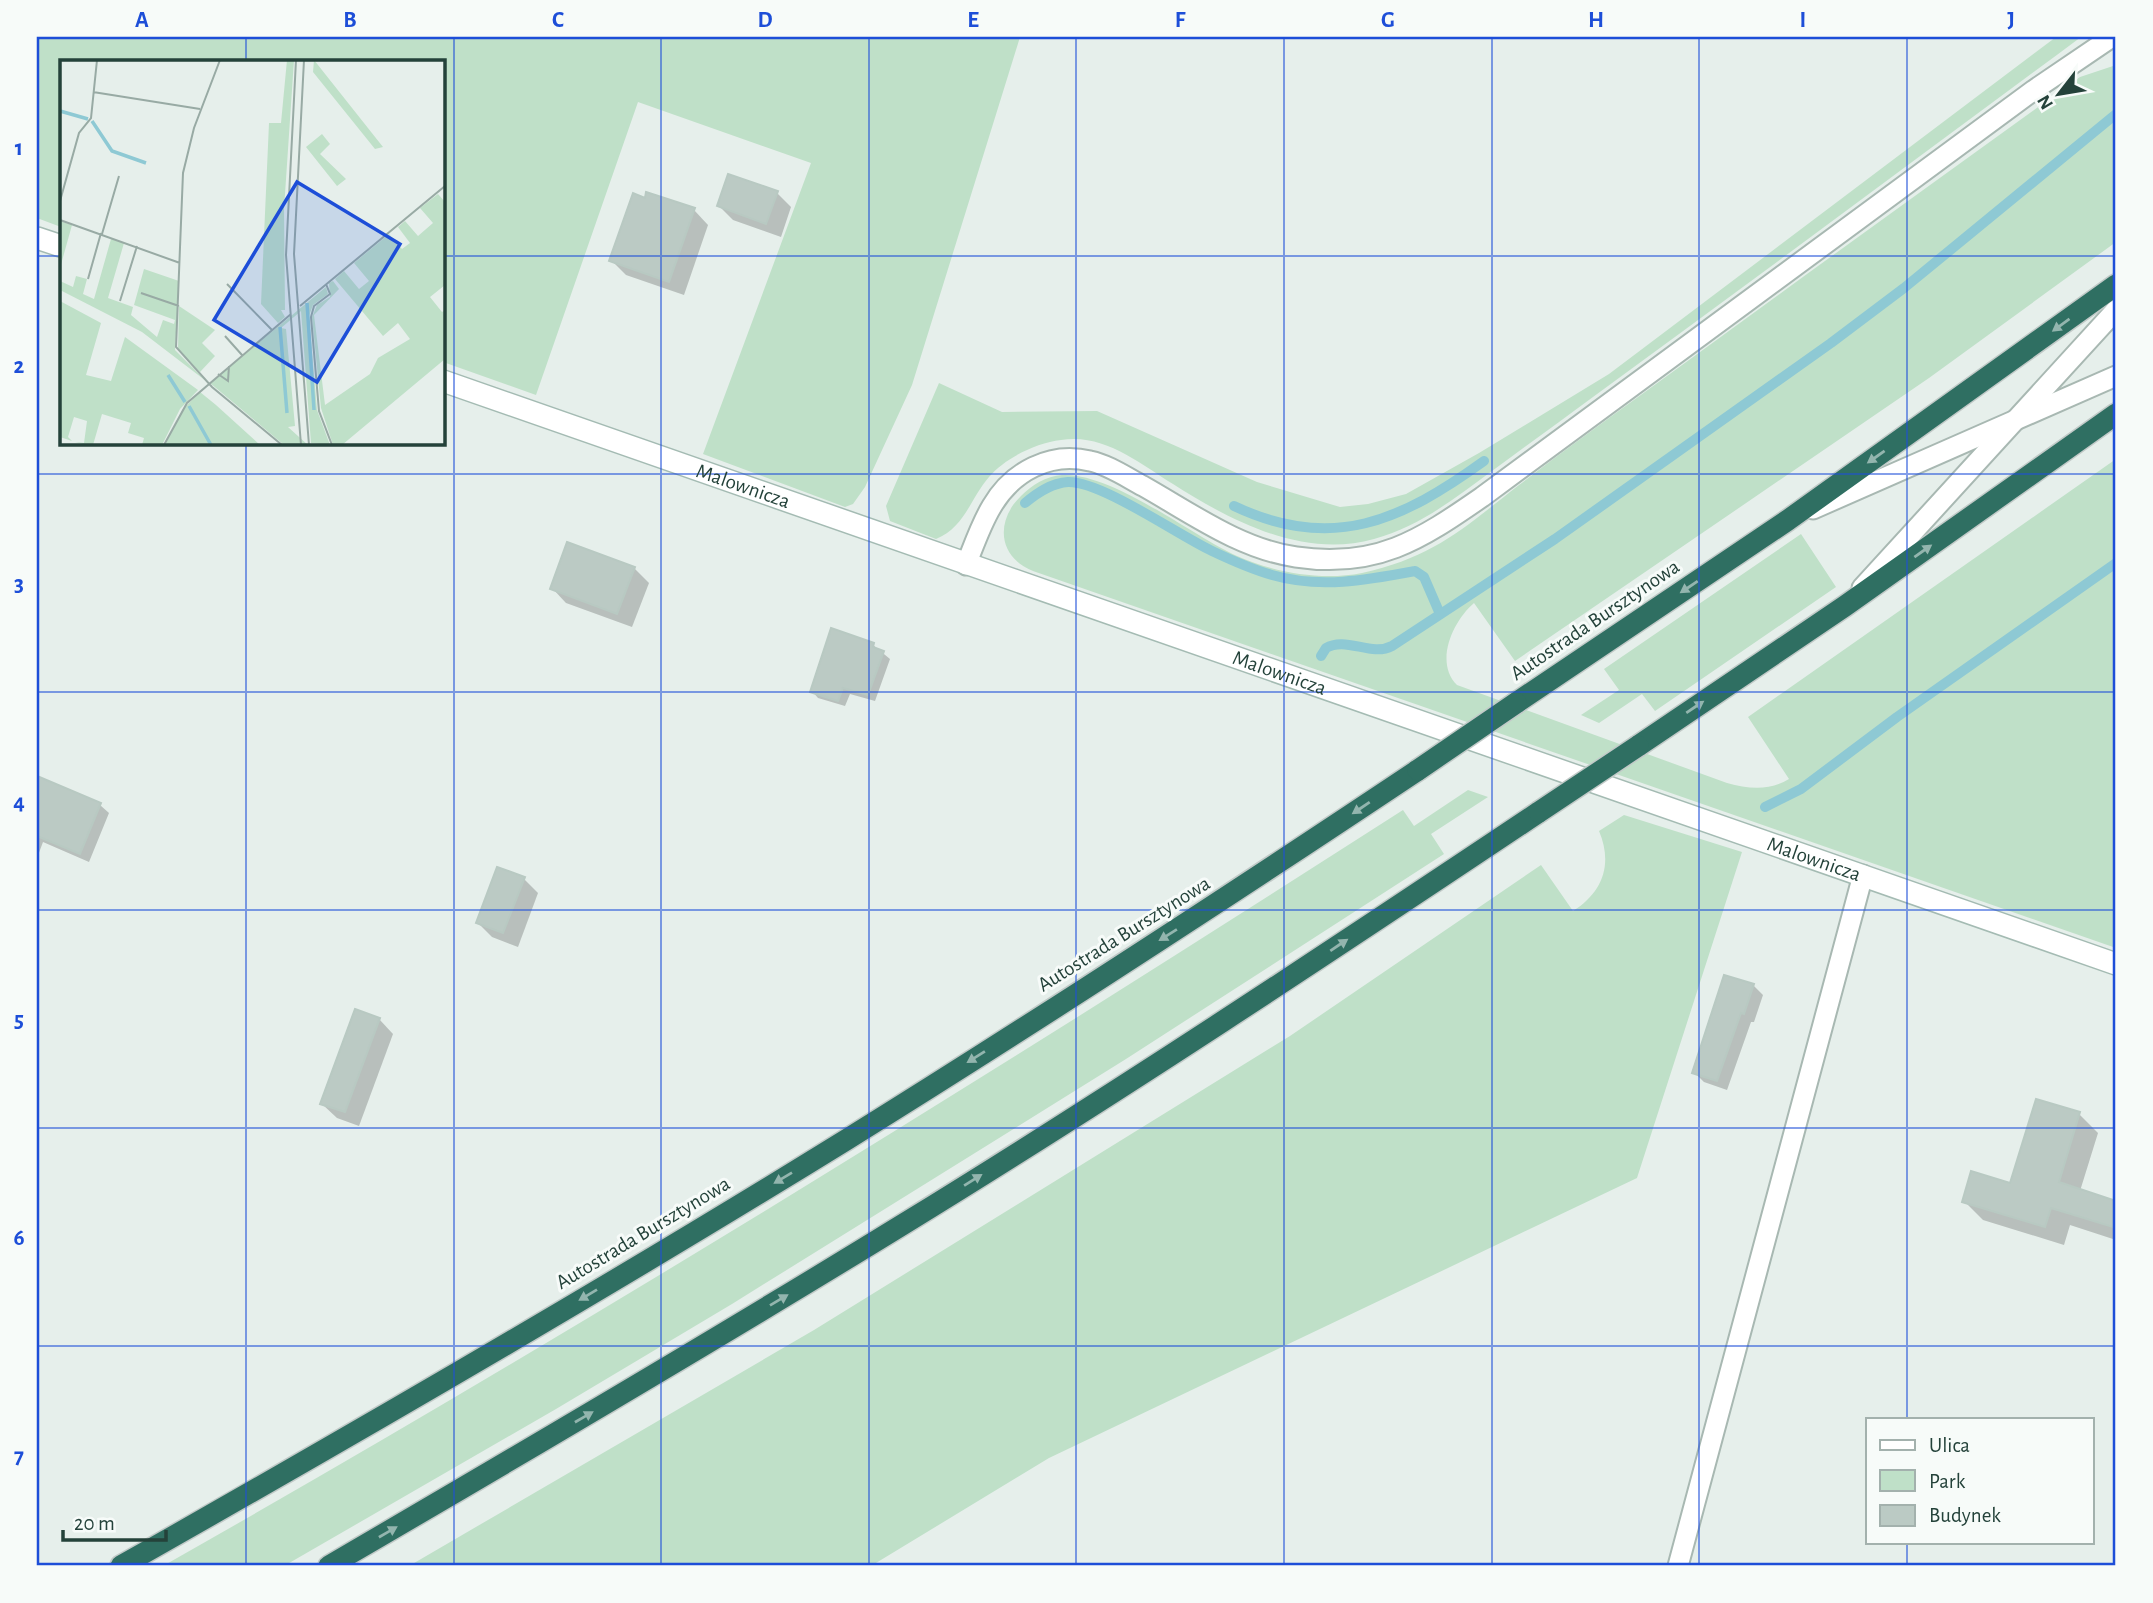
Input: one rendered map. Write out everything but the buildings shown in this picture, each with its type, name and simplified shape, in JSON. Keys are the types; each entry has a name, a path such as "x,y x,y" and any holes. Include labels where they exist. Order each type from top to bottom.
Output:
{"highway":[{"name":"Autostrada Bursztynowa","path":"121,1566 574,1304 846,1140 1225,898 1788,520 2116,285"},
{"path":"329,1566 633,1389 904,1224 1283,983 1845,606 2116,414"}],"street":[{"path":"37,238 60,246"},
{"name":"Malownicza","path":"444,381 2116,964"}],"lane":[{"path":"966,565 985,519 1009,483 1027,470 1061,458 1077,458 1102,464 1234,538 1277,554 1311,559 1337,559 1383,553 1407,544 1447,522 1482,497 2023,98 2112,37"},
{"path":"1845,606 2116,310"},
{"path":"1788,520 2116,376"},
{"path":"1678,1566 1863,875"}],"green space":[{"path":"37,37 1020,37 912,385 865,487 853,504 845,507 703,454 811,163 638,102 536,395 444,362 444,60 60,60 60,227 37,218"},
{"path":"2056,37 2081,37 1464,491 1436,511 1390,534 1347,544 1321,544 1269,533 1219,511 1106,445 1077,439 1041,444 1003,464 982,485 961,520 936,539 890,521 886,506 939,383 1002,412 1097,411 1257,482 1340,507 1368,504 1406,494 1609,374"},
{"path":"2116,65 2116,242 1929,378 1515,661 1474,603 1453,631 1447,665 1450,676 1457,685 1727,783 1751,788 1774,786 1789,779 1748,717 2116,459 2116,948 1033,571 1021,565 1007,548 1004,527 1013,506 1035,485 1050,477 1062,475 1104,483 1151,506 1237,556 1283,571 1315,576 1347,575 1409,559 1464,528 1593,430 2080,77"},
{"path":"1801,534 1836,587 1655,711 1642,694 1599,723 1581,715 1619,690 1604,669"},
{"path":"1468,790 1488,797 1431,834 1444,854 1126,1059 732,1304 556,1409 284,1566 163,1566 477,1384 788,1197 1403,810 1414,826"},
{"path":"1624,815 1742,852 1637,1178 1049,1458 871,1566 409,1566 814,1330 1290,1036 1541,865 1573,911 1592,895 1602,876 1605,855 1599,831"}],"waterway":[{"path":"1321,656 1326,648 1334,645 1376,649 1392,646 1555,539 1904,288 2116,114"},
{"path":"1234,506 1270,520 1303,527 1335,528 1365,523 1395,514 1424,500 1484,461"},
{"path":"1025,503 1050,486 1068,482 1082,484 1119,499 1226,558 1264,573 1290,579 1344,582 1415,571 1424,577 1440,614"},
{"path":"1765,807 1801,789 1897,717 2116,563"}]}
